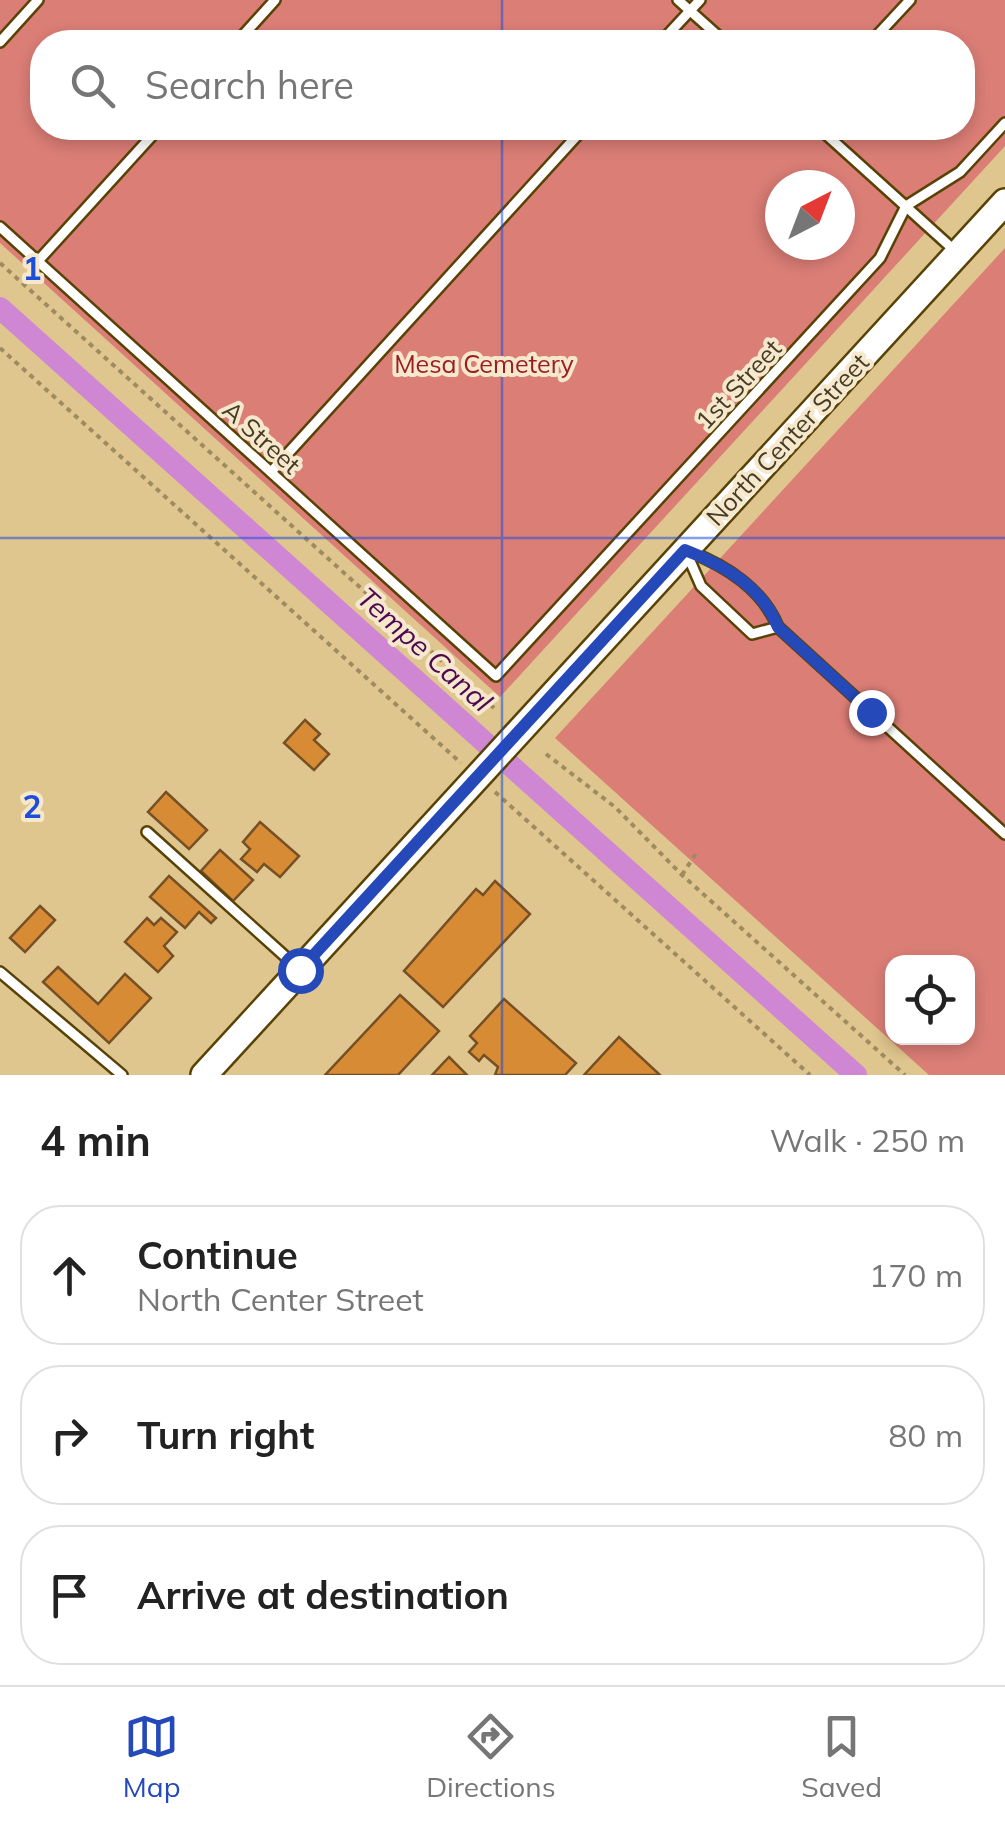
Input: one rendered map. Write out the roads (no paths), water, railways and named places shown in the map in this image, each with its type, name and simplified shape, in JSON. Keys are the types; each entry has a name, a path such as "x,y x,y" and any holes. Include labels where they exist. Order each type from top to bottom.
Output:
{"street":[{"name":"North Center Street","path":"204,1075 1005,202"}],"lane":[{"path":"0,42 38,0"},
{"path":"247,30 275,0"},
{"path":"678,0 711,30"},
{"path":"672,30 700,0"},
{"path":"882,30 910,0"},
{"path":"906,206 960,172 1005,123"},
{"path":"38,261 148,140"},
{"path":"271,472 573,140"},
{"path":"832,140 958,254"},
{"name":"1st Street","path":"496,676 880,258 906,206"},
{"name":"A Street","path":"0,227 496,676"},
{"path":"685,550 702,586 752,634 778,627"},
{"path":"685,550 723,564 770,608 778,627 1005,834"},
{"path":"147,832 300,970"},
{"path":"0,972 122,1075"}],"waterway":[{"name":"Tempe Canal","path":"0,308 856,1075"}],"park label":[{"name":"Mesa Cemetery","path":"484,363"}]}
